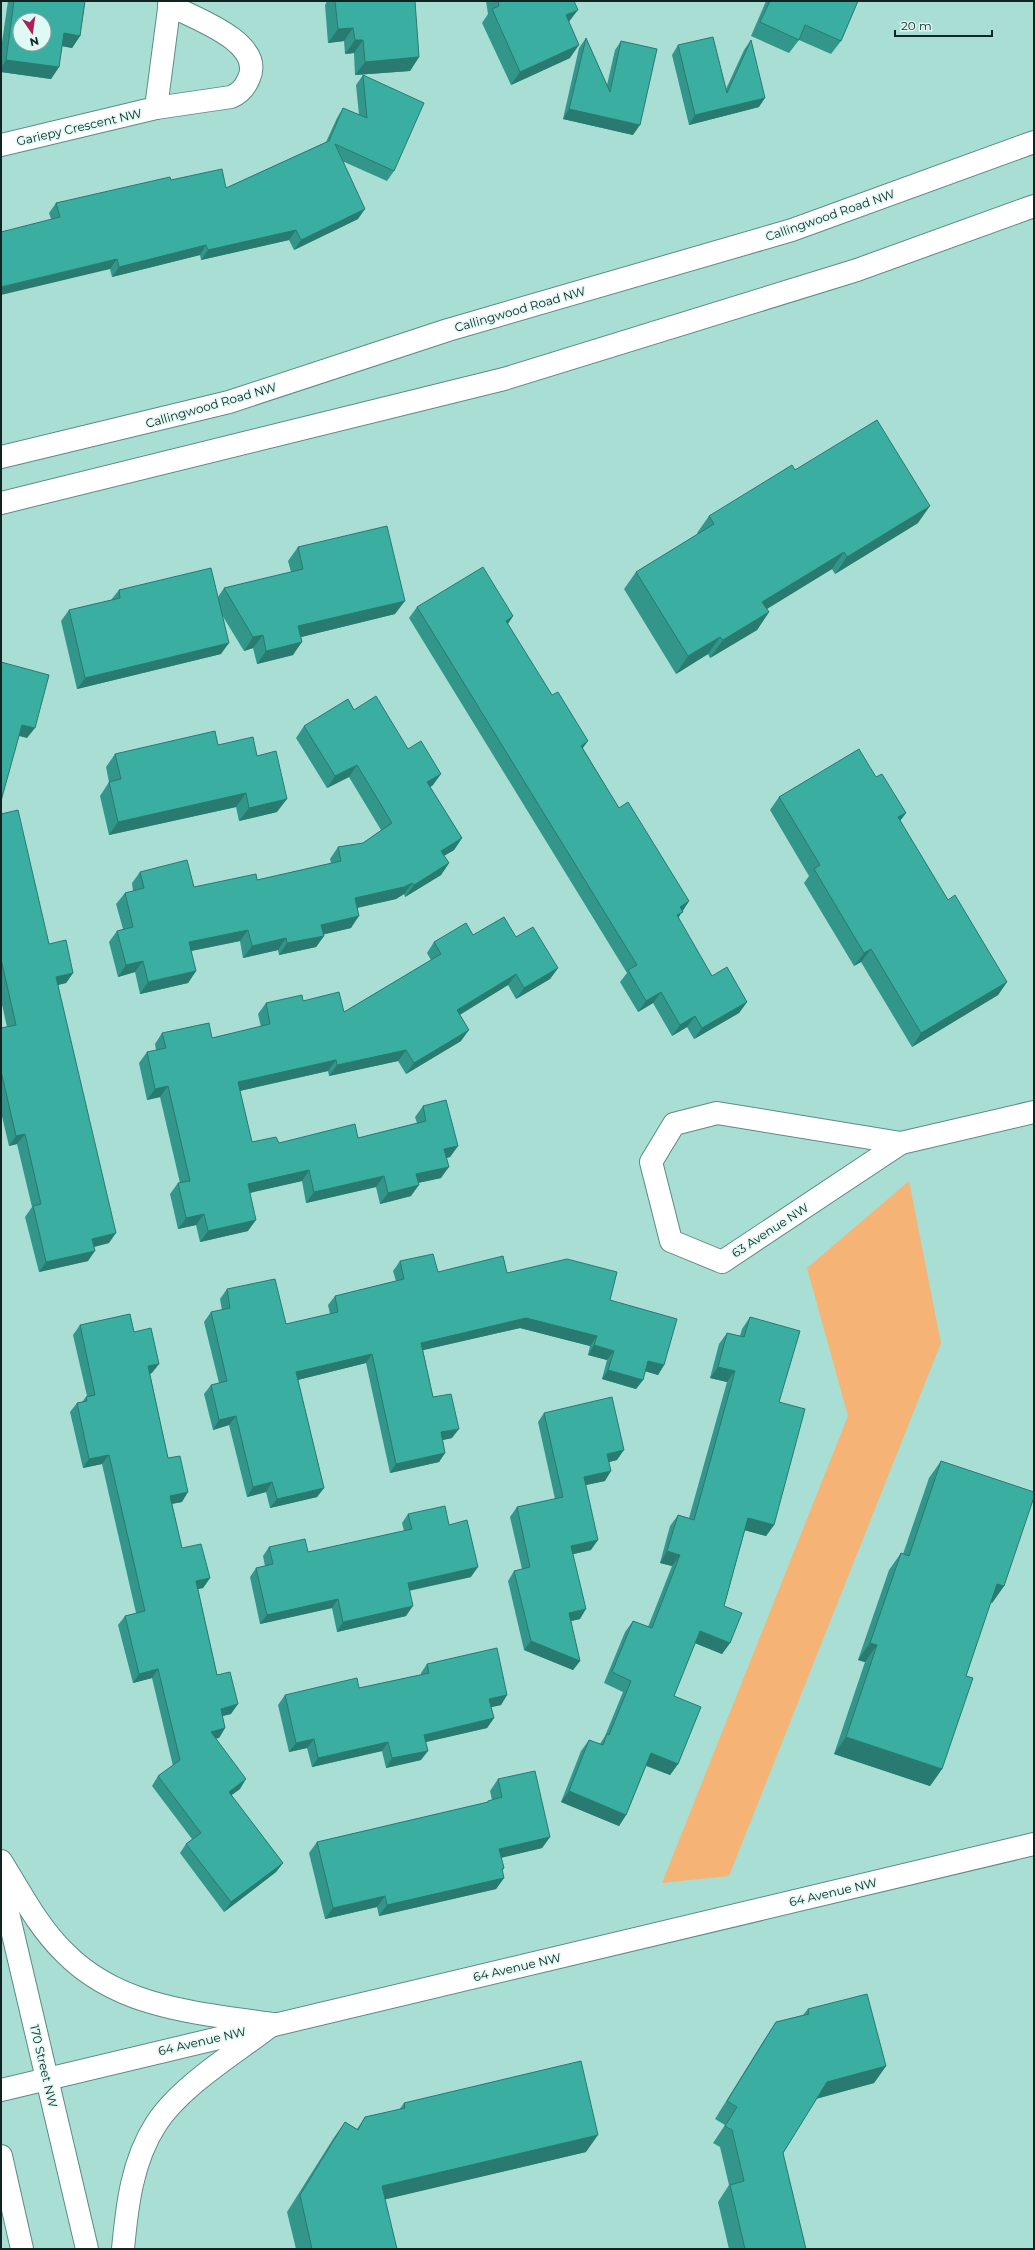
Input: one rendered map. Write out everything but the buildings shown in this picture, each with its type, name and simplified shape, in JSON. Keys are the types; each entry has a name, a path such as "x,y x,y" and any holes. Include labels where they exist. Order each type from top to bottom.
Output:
{"main road":[{"name":"Gariepy Crescent NW","path":"1,145 156,108 231,97 240,93 247,84 252,73 244,48 233,37 169,3 156,108"},
{"name":"Callingwood Road NW","path":"1,457 229,402 448,330 792,230 1034,142"},
{"path":"3,503 504,379 857,270 1034,206"},
{"name":"63 Avenue NW","path":"901,1143 717,1112 674,1124 651,1162 671,1241 722,1262 901,1143 1034,1112"},
{"name":"64 Avenue NW","path":"1,2090 1034,1844"},
{"path":"1,1861 39,1922 65,1954 96,1978 131,1997 170,2009 274,2024"},
{"name":"170 Street NW","path":"1,1883 87,2249"},
{"path":"123,2249 126,2213 138,2160 156,2124 183,2092 274,2024"},
{"path":"1,2156 22,2249"}],"shaded area":[{"path":"909,1181 941,1343 729,1876 662,1883 848,1416 807,1268"}]}
